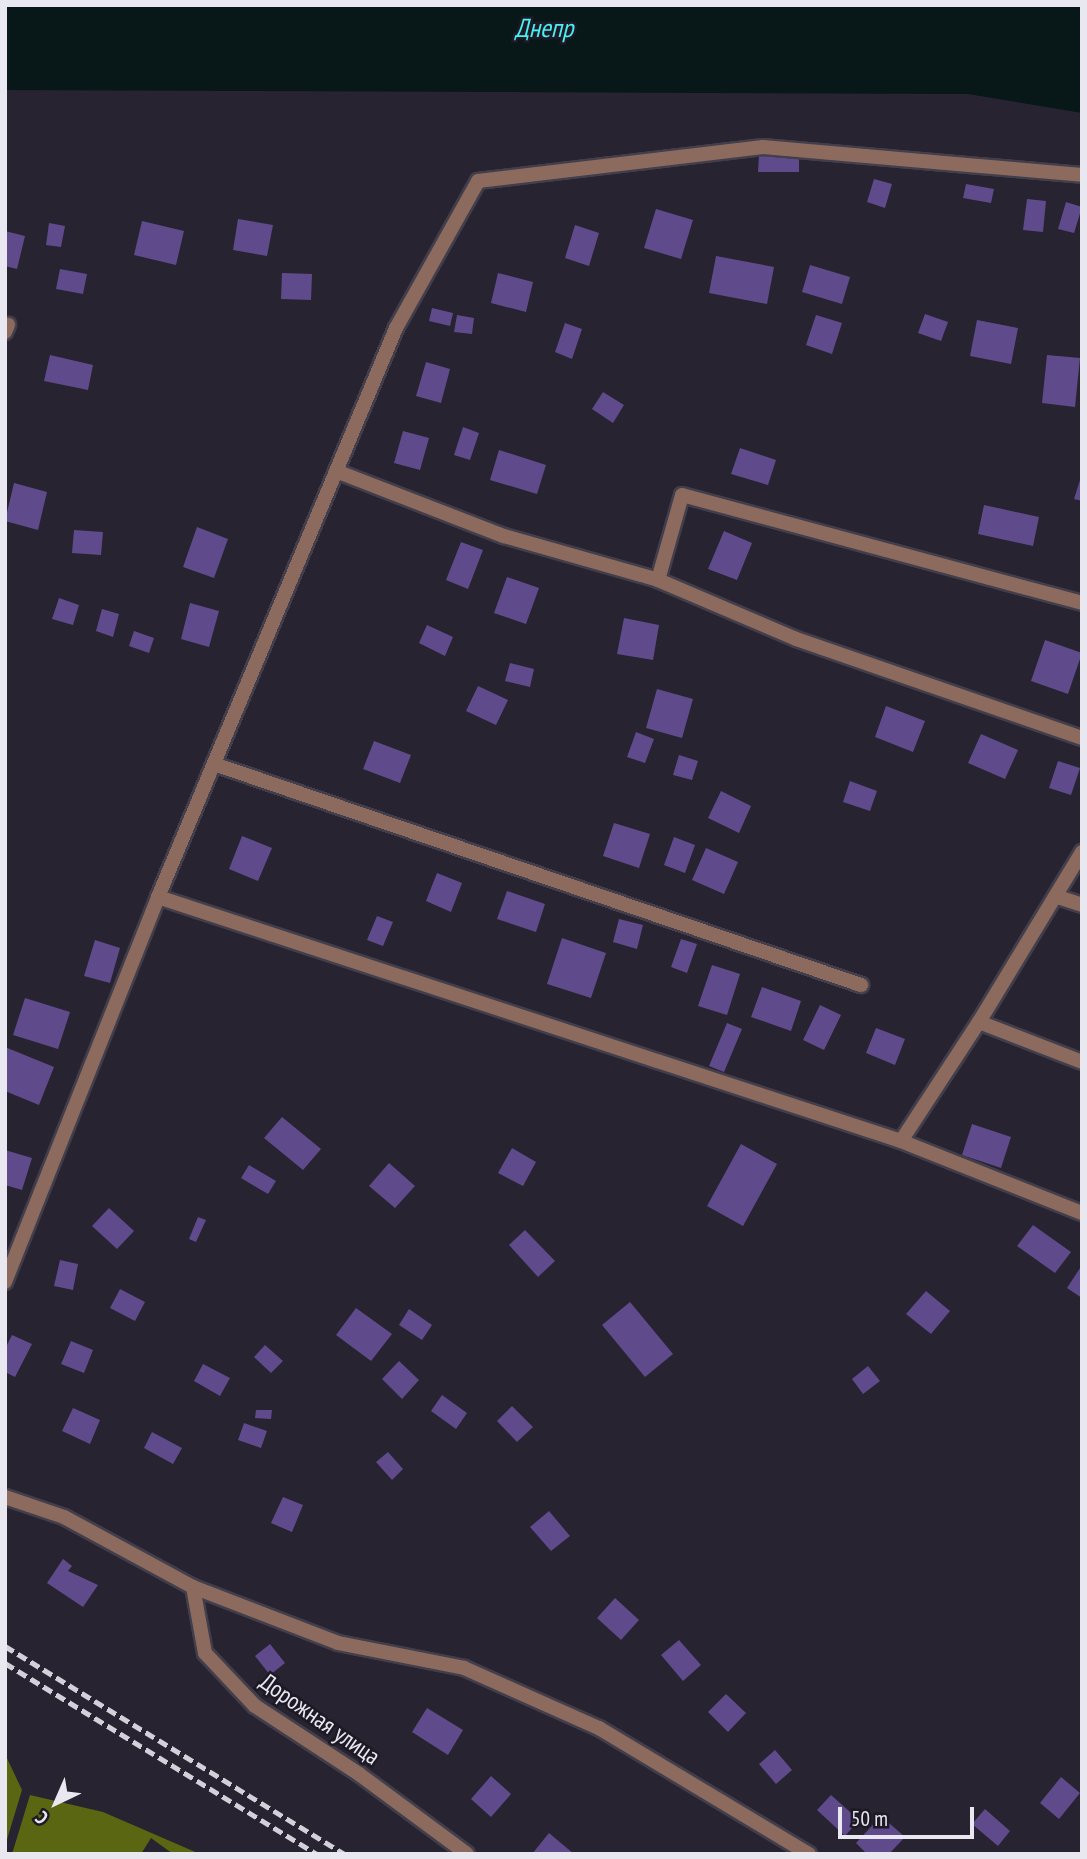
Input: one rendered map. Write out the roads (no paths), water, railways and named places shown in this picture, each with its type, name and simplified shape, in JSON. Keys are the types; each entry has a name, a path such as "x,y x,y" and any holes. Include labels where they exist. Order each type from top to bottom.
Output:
{"street":[{"path":"5,1282 158,897 396,328 478,181 763,147 1082,175"},
{"path":"336,471 504,536 658,580 796,639 1082,738"},
{"path":"658,580 682,495 1082,603"},
{"path":"214,764 861,985"},
{"path":"901,1141 1058,897 1082,852"},
{"path":"158,897 901,1141 1082,1213"},
{"path":"1058,897 1082,905"},
{"path":"979,1022 1082,1062"},
{"path":"5,1497 64,1517 193,1587 338,1643 464,1668 599,1728 808,1854"},
{"name":"Дорожная улица","path":"193,1587 205,1653 256,1706 359,1774 467,1854"}],"water":[{"name":"Днепр","path":"5,5 1082,5 1082,113 968,94 5,90"}],"railway":[{"path":"5,1646 344,1854"},
{"path":"5,1663 317,1854"}]}
